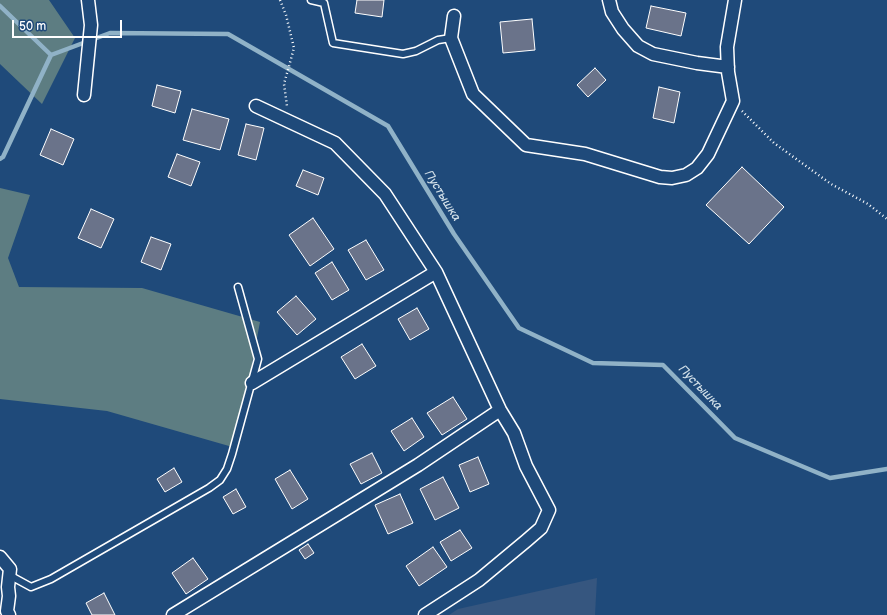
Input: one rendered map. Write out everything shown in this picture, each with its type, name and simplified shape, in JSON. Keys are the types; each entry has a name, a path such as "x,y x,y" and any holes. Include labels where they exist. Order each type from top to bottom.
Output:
{"street":[{"path":"84,95 91,25 88,0"},
{"path":"610,0 612,12 623,29 638,46 653,54 697,63 728,66"},
{"path":"454,16 451,38 473,94 526,145 585,154 660,177 672,178 697,168 708,154 733,101 727,47 735,0"},
{"path":"256,106 335,143 386,194 436,272 500,410 514,433 526,466 549,510 541,528 526,541 479,580 425,615"},
{"path":"252,383 436,272"},
{"path":"173,615 418,465 500,410"},
{"path":"0,557 10,569 7,611 9,615"}],"lane":[{"path":"311,0 324,3 333,43 403,54 416,51 438,40 451,38"},
{"path":"9,575 31,587 51,579 209,488 220,480 227,469 232,454 258,359 238,287"}],"path":[{"path":"280,0 286,15 294,48 284,84 290,121"},
{"path":"733,101 748,118 774,142 831,184 868,204 887,219"}],"shaded area":[{"path":"597,578 595,615 449,615 458,609"}],"green space":[{"path":"0,0 49,0 75,38 42,104 0,64"},
{"path":"0,188 30,195 8,258 19,287 142,288 260,322 236,448 107,411 0,399"}],"building":[{"path":"357,0 384,0 382,17 355,13"},
{"path":"651,6 686,13 681,36 646,28"},
{"path":"532,19 535,50 503,53 500,22"},
{"path":"595,68 606,80 588,97 577,85"},
{"path":"157,85 181,91 175,113 152,106"},
{"path":"659,87 680,92 674,123 653,118"},
{"path":"192,109 229,119 220,150 183,140"},
{"path":"246,124 264,128 256,160 238,155"},
{"path":"51,129 74,139 63,165 40,155"},
{"path":"177,154 200,162 191,186 168,177"},
{"path":"742,167 784,207 749,244 706,205"},
{"path":"303,170 324,178 318,195 296,186"},
{"path":"91,209 114,219 101,248 78,238"},
{"path":"313,218 334,249 310,266 289,235"},
{"path":"151,237 171,244 161,270 141,262"},
{"path":"366,240 384,270 366,280 348,250"},
{"path":"332,262 349,290 332,300 315,273"},
{"path":"296,296 316,319 297,335 277,312"},
{"path":"417,308 429,329 410,340 398,319"},
{"path":"362,344 376,366 355,379 341,357"},
{"path":"453,397 467,419 442,435 427,413"},
{"path":"412,418 424,437 404,451 391,431"},
{"path":"372,453 382,473 361,484 350,464"},
{"path":"478,457 489,484 470,492 459,465"},
{"path":"174,468 182,482 165,492 157,479"},
{"path":"290,470 308,499 292,509 275,479"},
{"path":"443,477 459,508 435,520 420,489"},
{"path":"236,489 246,507 233,514 223,497"},
{"path":"400,494 413,523 388,534 375,505"},
{"path":"460,530 472,548 451,561 440,542"},
{"path":"308,544 314,553 305,559 299,550"},
{"path":"433,547 447,567 419,586 406,566"},
{"path":"193,558 208,579 186,594 172,573"},
{"path":"104,593 115,615 92,615 86,603"}],"waterway":[{"path":"0,6 51,55"},
{"name":"Пустышка","path":"0,159 3,157 51,55 110,33 228,34 388,126 454,234 519,328 593,363 663,365 735,438 830,478 887,469"}]}
